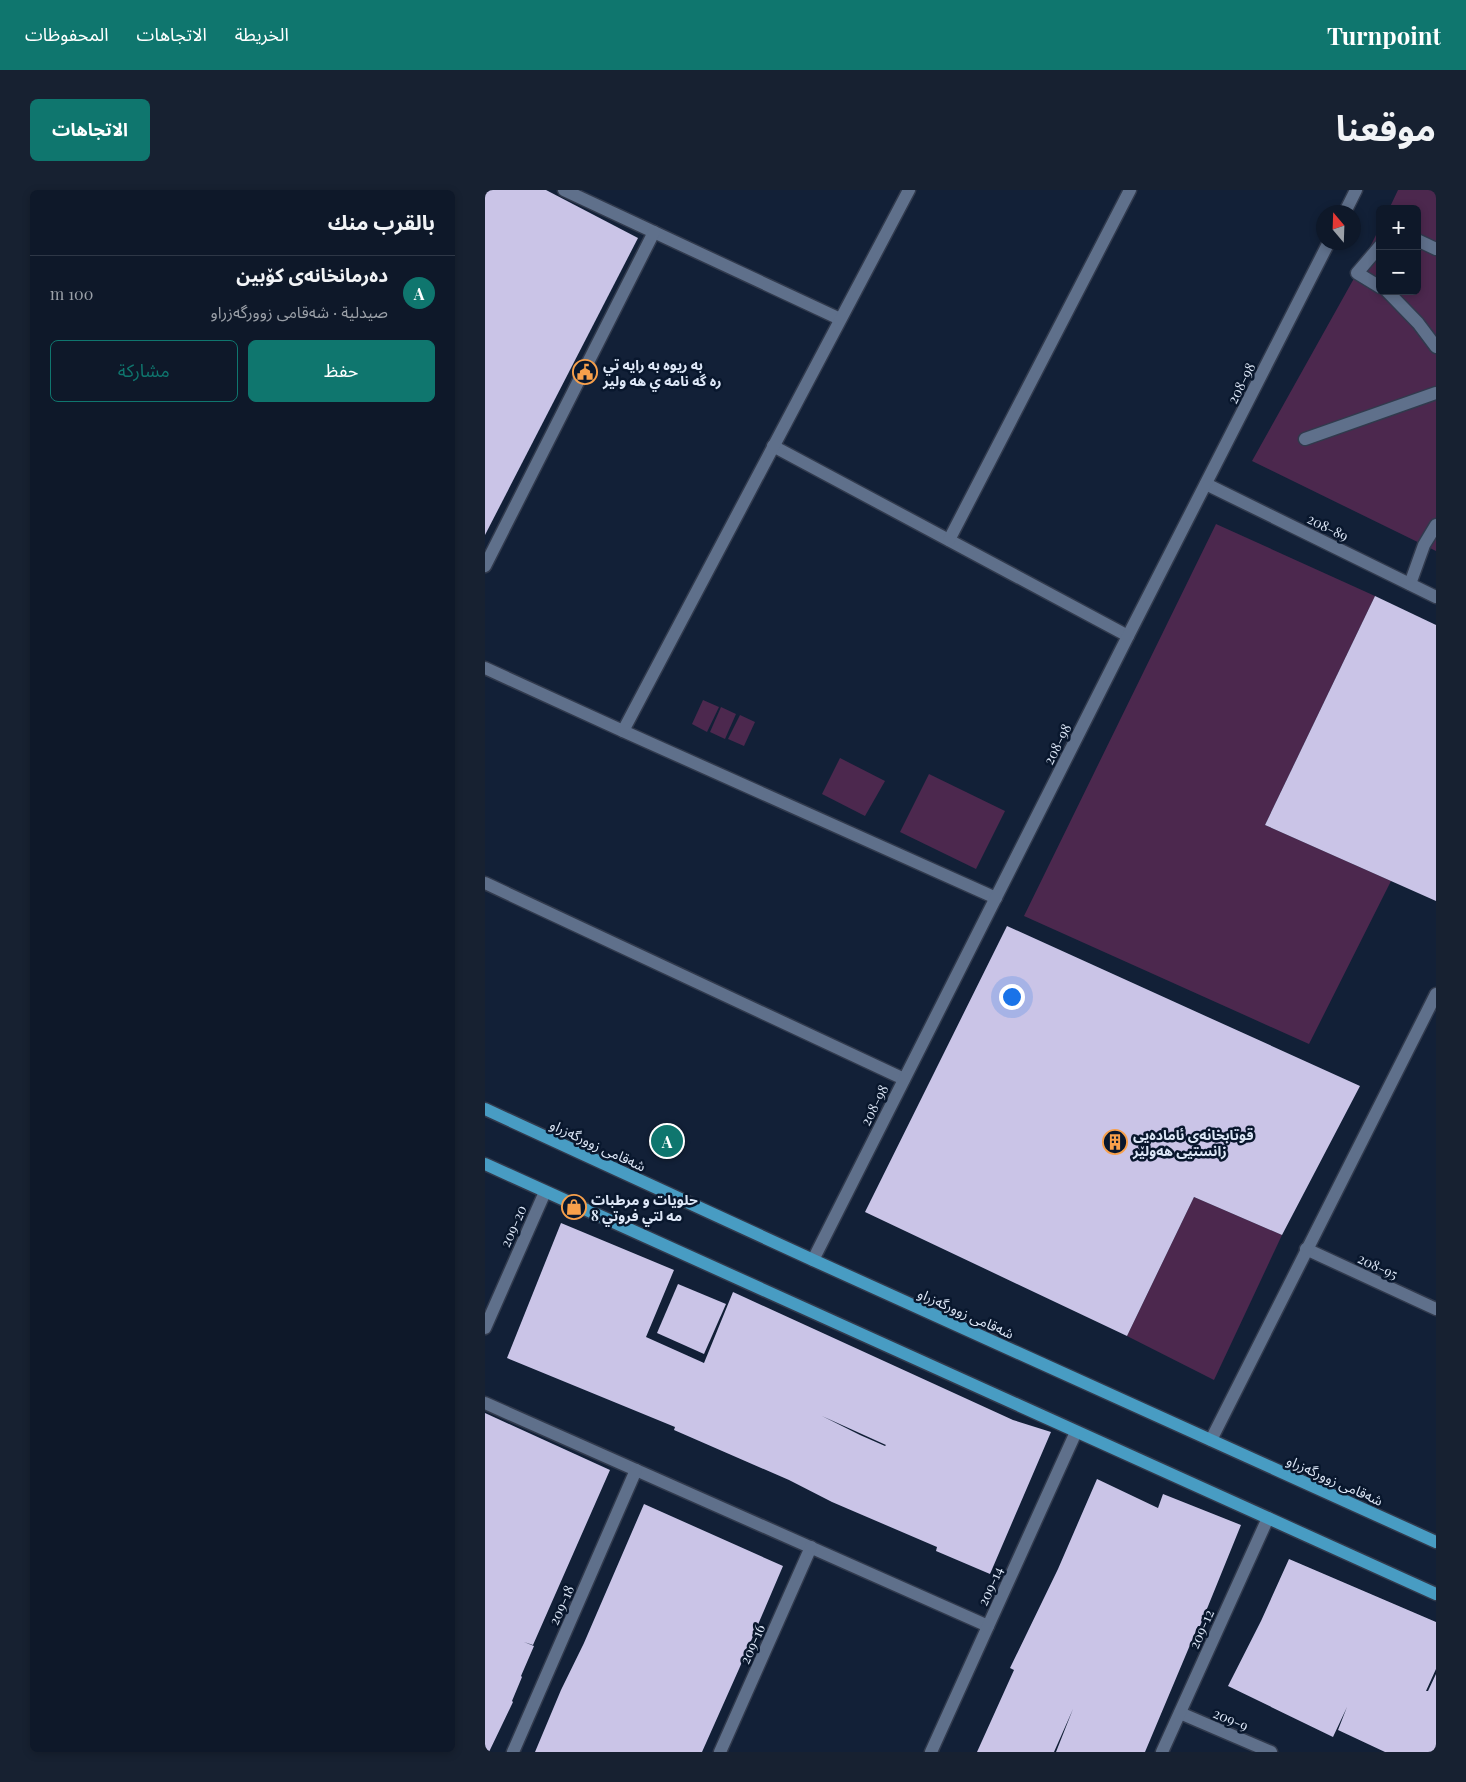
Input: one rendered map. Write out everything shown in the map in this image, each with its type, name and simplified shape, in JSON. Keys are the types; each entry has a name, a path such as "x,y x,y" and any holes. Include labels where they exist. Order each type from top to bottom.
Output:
{"main road":[{"name":"شەقامی زوورگەزراو","path":"485,1109 813,1260 1436,1542"},
{"path":"485,1164 1436,1594"}],"street":[{"path":"564,190 840,320"},
{"path":"623,731 909,190"},
{"path":"949,540 1130,190"},
{"path":"1348,205 1356,190"},
{"path":"485,566 654,232"},
{"path":"1421,242 1436,249"},
{"name":"208-98","path":"813,1260 1325,250"},
{"path":"1376,251 1357,273 1376,285"},
{"path":"1391,295 1419,323 1436,347"},
{"path":"1305,440 1436,393"},
{"path":"773,446 1128,636"},
{"name":"208-89","path":"1206,484 1436,597"},
{"path":"1410,584 1424,546 1436,525"},
{"path":"485,668 996,898"},
{"path":"485,883 904,1079"},
{"path":"1211,1440 1436,994"},
{"name":"209-20","path":"485,1328 545,1192"},
{"name":"208-95","path":"1307,1249 1436,1309"},
{"path":"485,1403 988,1626"},
{"name":"209-14","path":"931,1752 1076,1432"},
{"name":"209-18","path":"513,1752 636,1470"},
{"name":"209-12","path":"1162,1752 1268,1518"},
{"name":"209-16","path":"720,1752 811,1547"},
{"name":"209-9","path":"1180,1713 1271,1752"}],"shaded area":[{"path":"1398,190 1436,190 1436,551 1252,461 1357,273 1376,235 1376,295 1421,295 1421,205 1391,205"},
{"path":"1216,524 1375,596 1265,825 1391,881 1309,1044 1024,916"},
{"path":"703,700 719,707 707,732 692,724"},
{"path":"721,707 736,714 725,739 710,732"},
{"path":"740,715 755,722 744,746 728,739"},
{"path":"840,758 885,781 865,816 822,794"},
{"path":"929,774 1005,811 976,869 900,832"},
{"path":"1194,1197 1282,1235 1214,1380 1127,1336"}],"building":[{"path":"485,190 546,190 638,238 485,535"},
{"path":"1375,596 1436,625 1436,901 1265,825"},
{"name":"قوتابخانەی ئامادەیی زانستیی هەولێر","path":"1007,926 1360,1086 1282,1235 1194,1197 1127,1336 865,1212"},
{"path":"561,1223 674,1270 646,1337 704,1363 733,1292 1013,1420 1051,1432 990,1574 936,1551 937,1547 832,1502 789,1480 674,1430 675,1427 507,1358","holes":["822,1416 886,1445 860,1435"]},
{"path":"678,1284 726,1304 704,1354 657,1333"},
{"path":"485,1413 610,1470 533,1645 524,1642 534,1646 521,1676 513,1702 489,1752 485,1752"},
{"path":"1097,1479 1158,1508 1163,1494 1241,1525 1200,1626 1198,1626 1145,1752 1056,1752 1073,1709 1054,1752 977,1752 1014,1670 1010,1668 1058,1569"},
{"path":"644,1504 783,1566 739,1669 702,1752 535,1752 561,1690 584,1643"},
{"path":"1289,1559 1436,1622 1436,1669 1426,1691 1428,1691 1436,1674 1436,1752 1385,1752 1338,1730 1347,1707 1333,1737 1228,1686 1261,1621"}],"place":[{"name":"به ريوه به رايه تي ره گه نامه ي هه ولير","path":"585,372"},
{"name":"دەرمانخانەی کۆبین","path":"667,1141"},
{"name":"قوتابخانەی ئامادەیی زانستیی هەولێر","path":"1115,1142"},
{"name":"حلويات و مرطبات مه لتي فروتي 8","path":"574,1207"}]}
